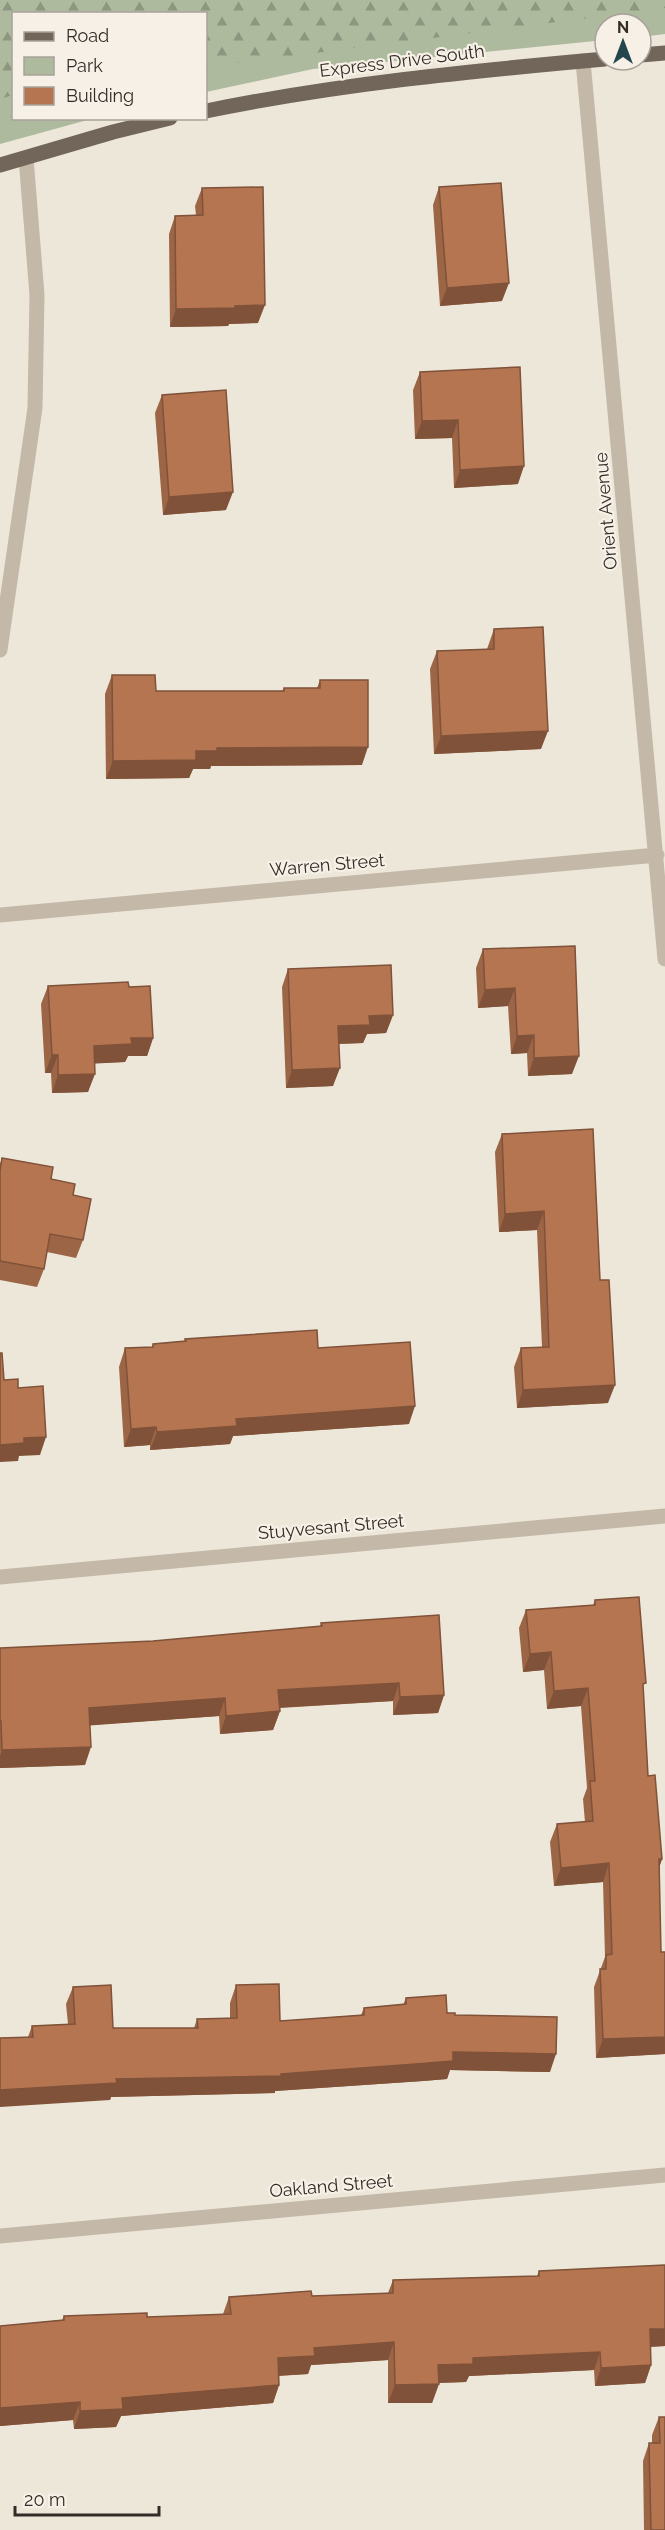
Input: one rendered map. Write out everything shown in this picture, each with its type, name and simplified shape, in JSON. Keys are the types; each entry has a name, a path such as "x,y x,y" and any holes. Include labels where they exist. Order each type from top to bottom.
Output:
{"main road":[{"name":"Express Drive South","path":"207,111 270,97 593,60"},
{"path":"0,165 162,120"}],"street":[{"name":"Orient Avenue","path":"583,61 665,959"},
{"path":"0,650 35,408 37,295 26,158"},
{"name":"Warren Street","path":"0,915 657,855"},
{"name":"Stuyvesant Street","path":"0,1576 665,1516"},
{"name":"Oakland Street","path":"0,2236 665,2175"}],"green space":[{"path":"0,0 665,0 665,34 653,36 653,12 593,12 593,41 313,69 207,92 207,12 12,12 12,120 87,120 0,144"},
{"path":"0,0 665,0 665,8 634,12 593,12 593,17 207,67 207,12 12,12 12,95 0,99"}],"building":[{"path":"501,183 509,283 447,288 439,187"},
{"path":"263,187 265,305 176,309 175,216 203,215 202,188"},
{"path":"520,367 524,466 460,470 458,420 422,421 420,372"},
{"path":"226,390 233,492 169,497 162,395"},
{"path":"543,627 548,731 441,736 437,651 494,649 494,629"},
{"path":"112,675 155,675 156,691 284,691 284,688 320,688 320,680 368,680 368,747 217,748 217,751 196,751 196,760 113,761"},
{"path":"575,946 579,1056 534,1058 534,1035 517,1036 515,988 485,990 483,949"},
{"path":"391,965 393,1015 369,1016 370,1025 338,1026 340,1068 292,1070 288,969"},
{"path":"128,982 129,987 150,986 153,1038 131,1038 132,1044 94,1046 95,1074 58,1075 58,1055 52,1055 48,986"},
{"path":"593,1129 600,1280 609,1280 615,1385 523,1390 521,1348 549,1347 544,1211 505,1214 502,1134"},
{"path":"2,1158 53,1167 51,1179 75,1184 73,1195 91,1199 83,1240 50,1234 44,1269 0,1261"},
{"path":"317,1330 318,1348 410,1342 415,1406 236,1419 237,1426 157,1432 156,1427 131,1429 125,1348 153,1347 153,1344 186,1341 185,1339"},
{"path":"0,1353 2,1353 4,1380 18,1379 18,1388 43,1386 46,1437 24,1438 24,1443 0,1445"},
{"path":"639,1597 646,1683 643,1684 648,1776 655,1775 662,1859 659,1859 661,1952 665,1952 665,2037 603,2039 600,1969 606,1969 606,1955 612,1954 609,1863 561,1868 557,1824 593,1821 590,1781 595,1781 588,1688 554,1691 551,1652 530,1654 526,1610 595,1605 595,1600"},
{"path":"439,1615 444,1695 400,1697 399,1683 278,1690 280,1711 226,1716 225,1698 89,1708 91,1747 2,1750 0,1648 153,1641 322,1626 321,1623"},
{"path":"279,1984 280,2021 364,2015 364,2008 406,2004 406,1998 446,1995 447,2013 455,2013 455,2015 557,2017 556,2054 453,2052 453,2061 281,2074 281,2076 116,2079 117,2083 0,2090 0,2038 33,2037 32,2026 75,2024 73,1987 111,1985 113,2028 198,2028 197,2019 237,2018 236,1985"},
{"path":"665,2265 665,2329 650,2329 651,2365 601,2368 600,2352 473,2358 473,2364 438,2365 439,2384 395,2385 394,2342 314,2348 315,2356 278,2358 279,2385 122,2398 123,2409 80,2411 80,2402 0,2408 0,2326 64,2320 64,2316 147,2313 147,2317 231,2314 229,2297 311,2291 312,2296 393,2293 393,2280 539,2276 539,2271"},
{"path":"659,2417 665,2417 665,2530 651,2530 649,2443 660,2443"}]}
